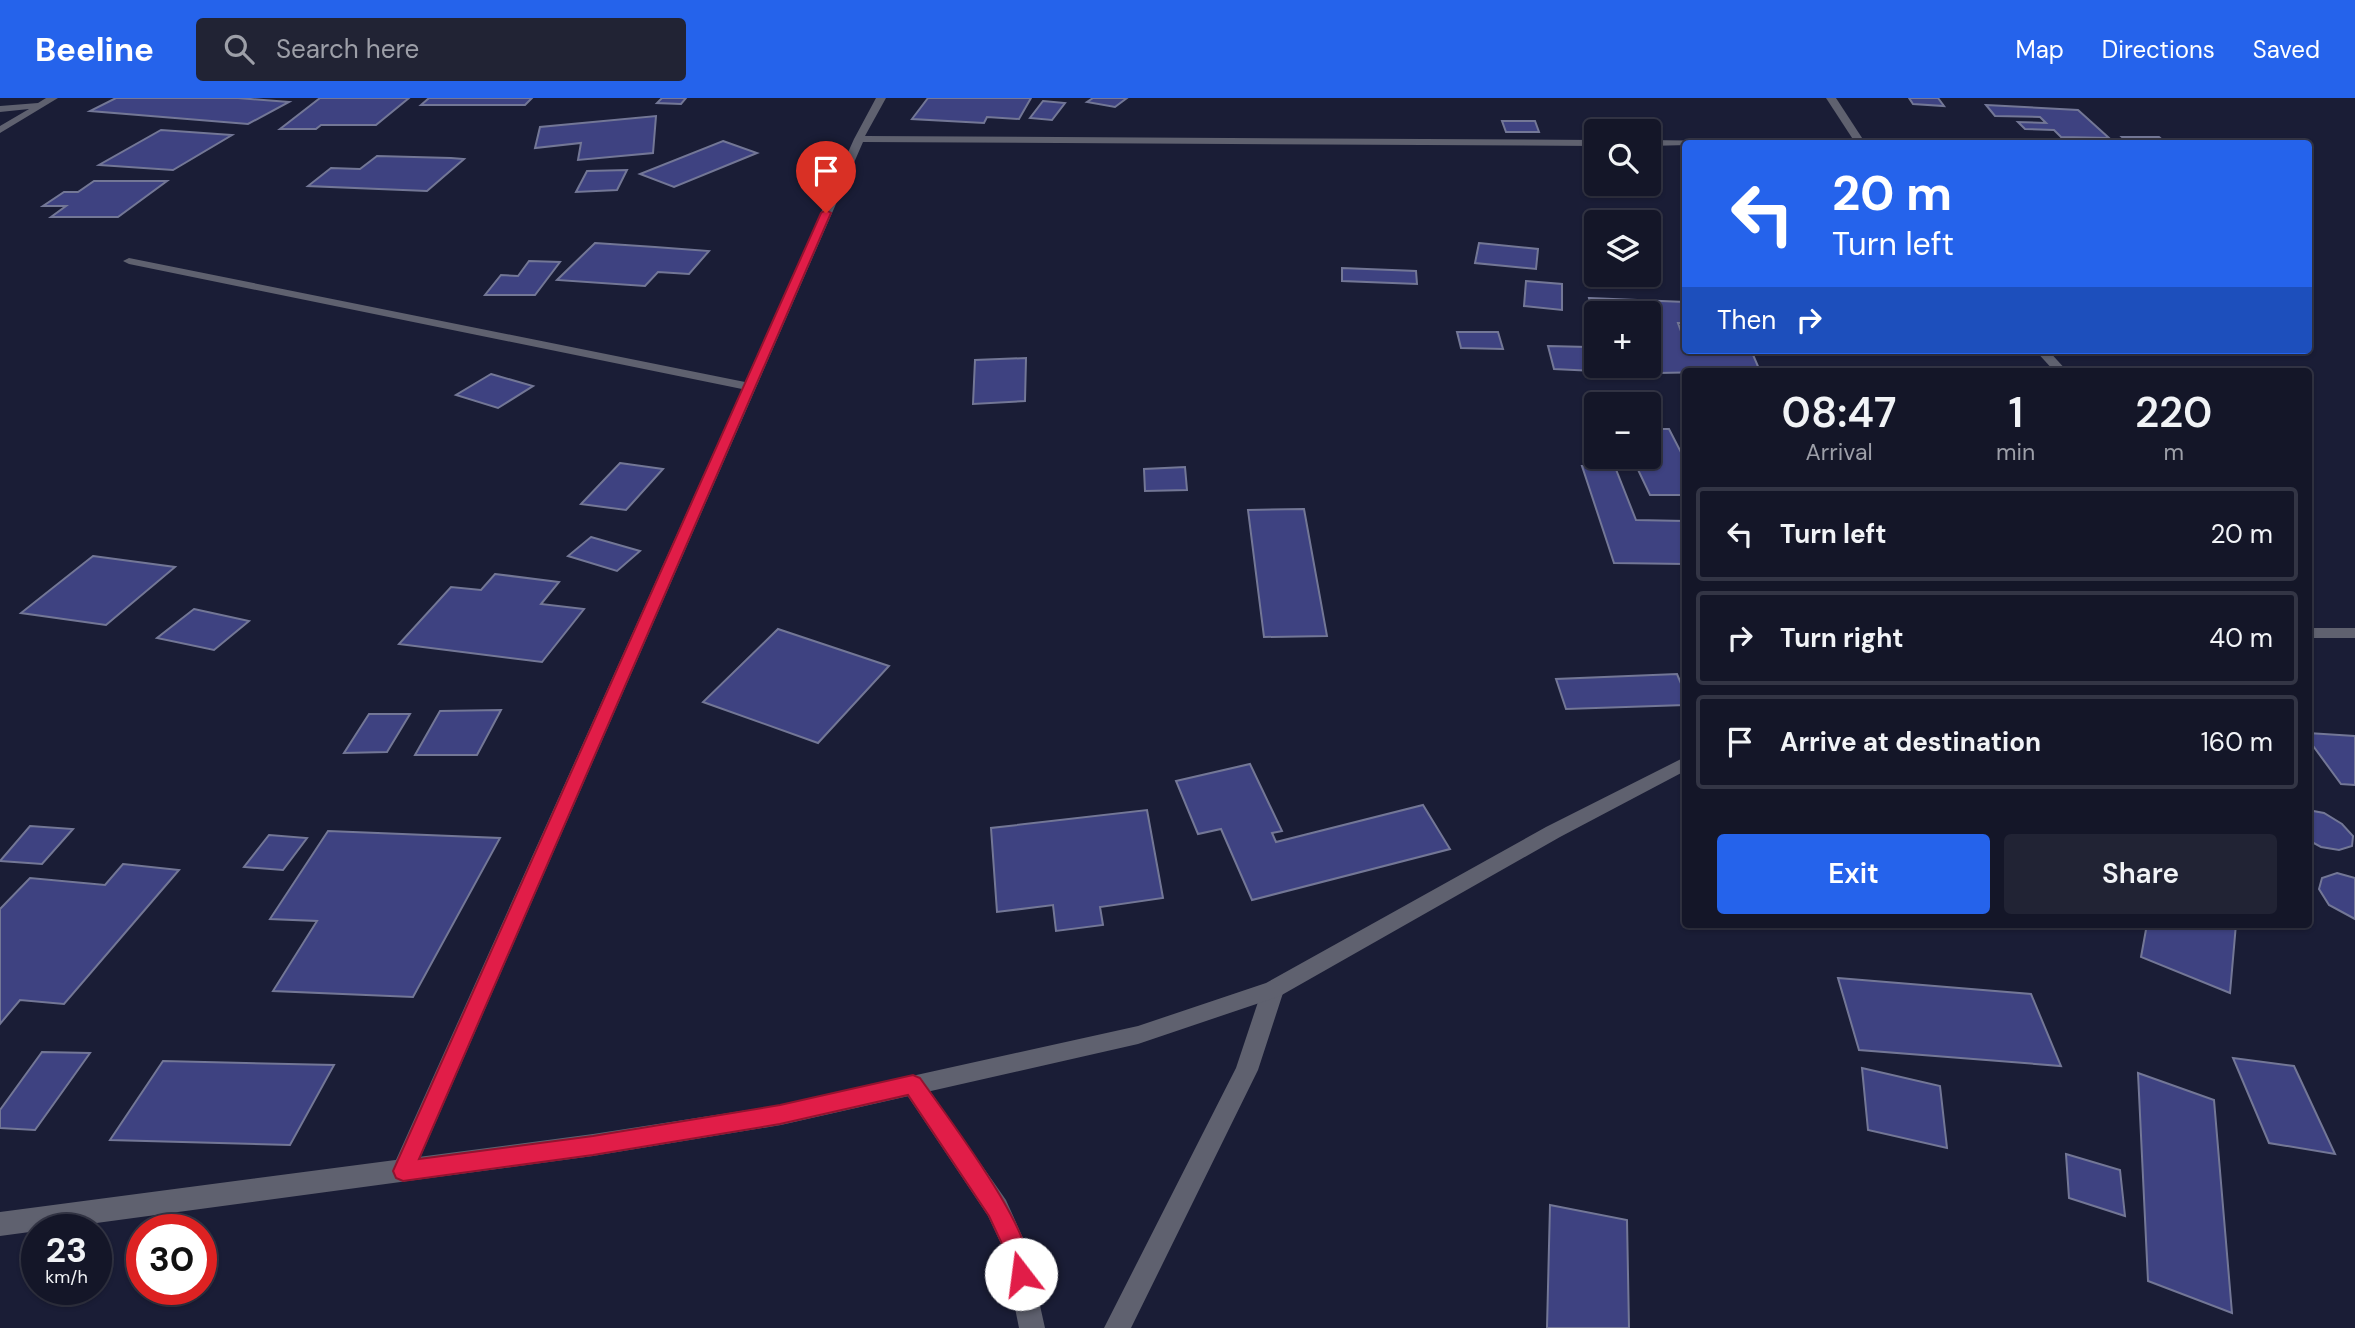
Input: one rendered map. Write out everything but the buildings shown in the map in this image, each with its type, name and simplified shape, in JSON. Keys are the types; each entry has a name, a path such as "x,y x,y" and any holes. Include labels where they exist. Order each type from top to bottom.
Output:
{"street":[{"path":"0,130 53,98"},
{"path":"403,1171 859,139 881,98"},
{"path":"1831,98 1858,140"},
{"path":"0,109 40,104"},
{"path":"859,139 1584,143"},
{"path":"1661,143 1682,143"},
{"path":"129,261 749,387"},
{"path":"2045,354 2058,368"},
{"path":"2312,633 2355,633"},
{"path":"0,1224 593,1145 767,1117 1138,1035 1272,990 1530,845 1682,765"},
{"path":"1117,1328 1247,1070 1272,990"},
{"path":"913,1084 997,1208 1015,1247 1032,1328"}],"route":[{"path":"826,213 403,1171 593,1145 780,1115 913,1084 997,1208 1015,1247 1021,1274"}]}
